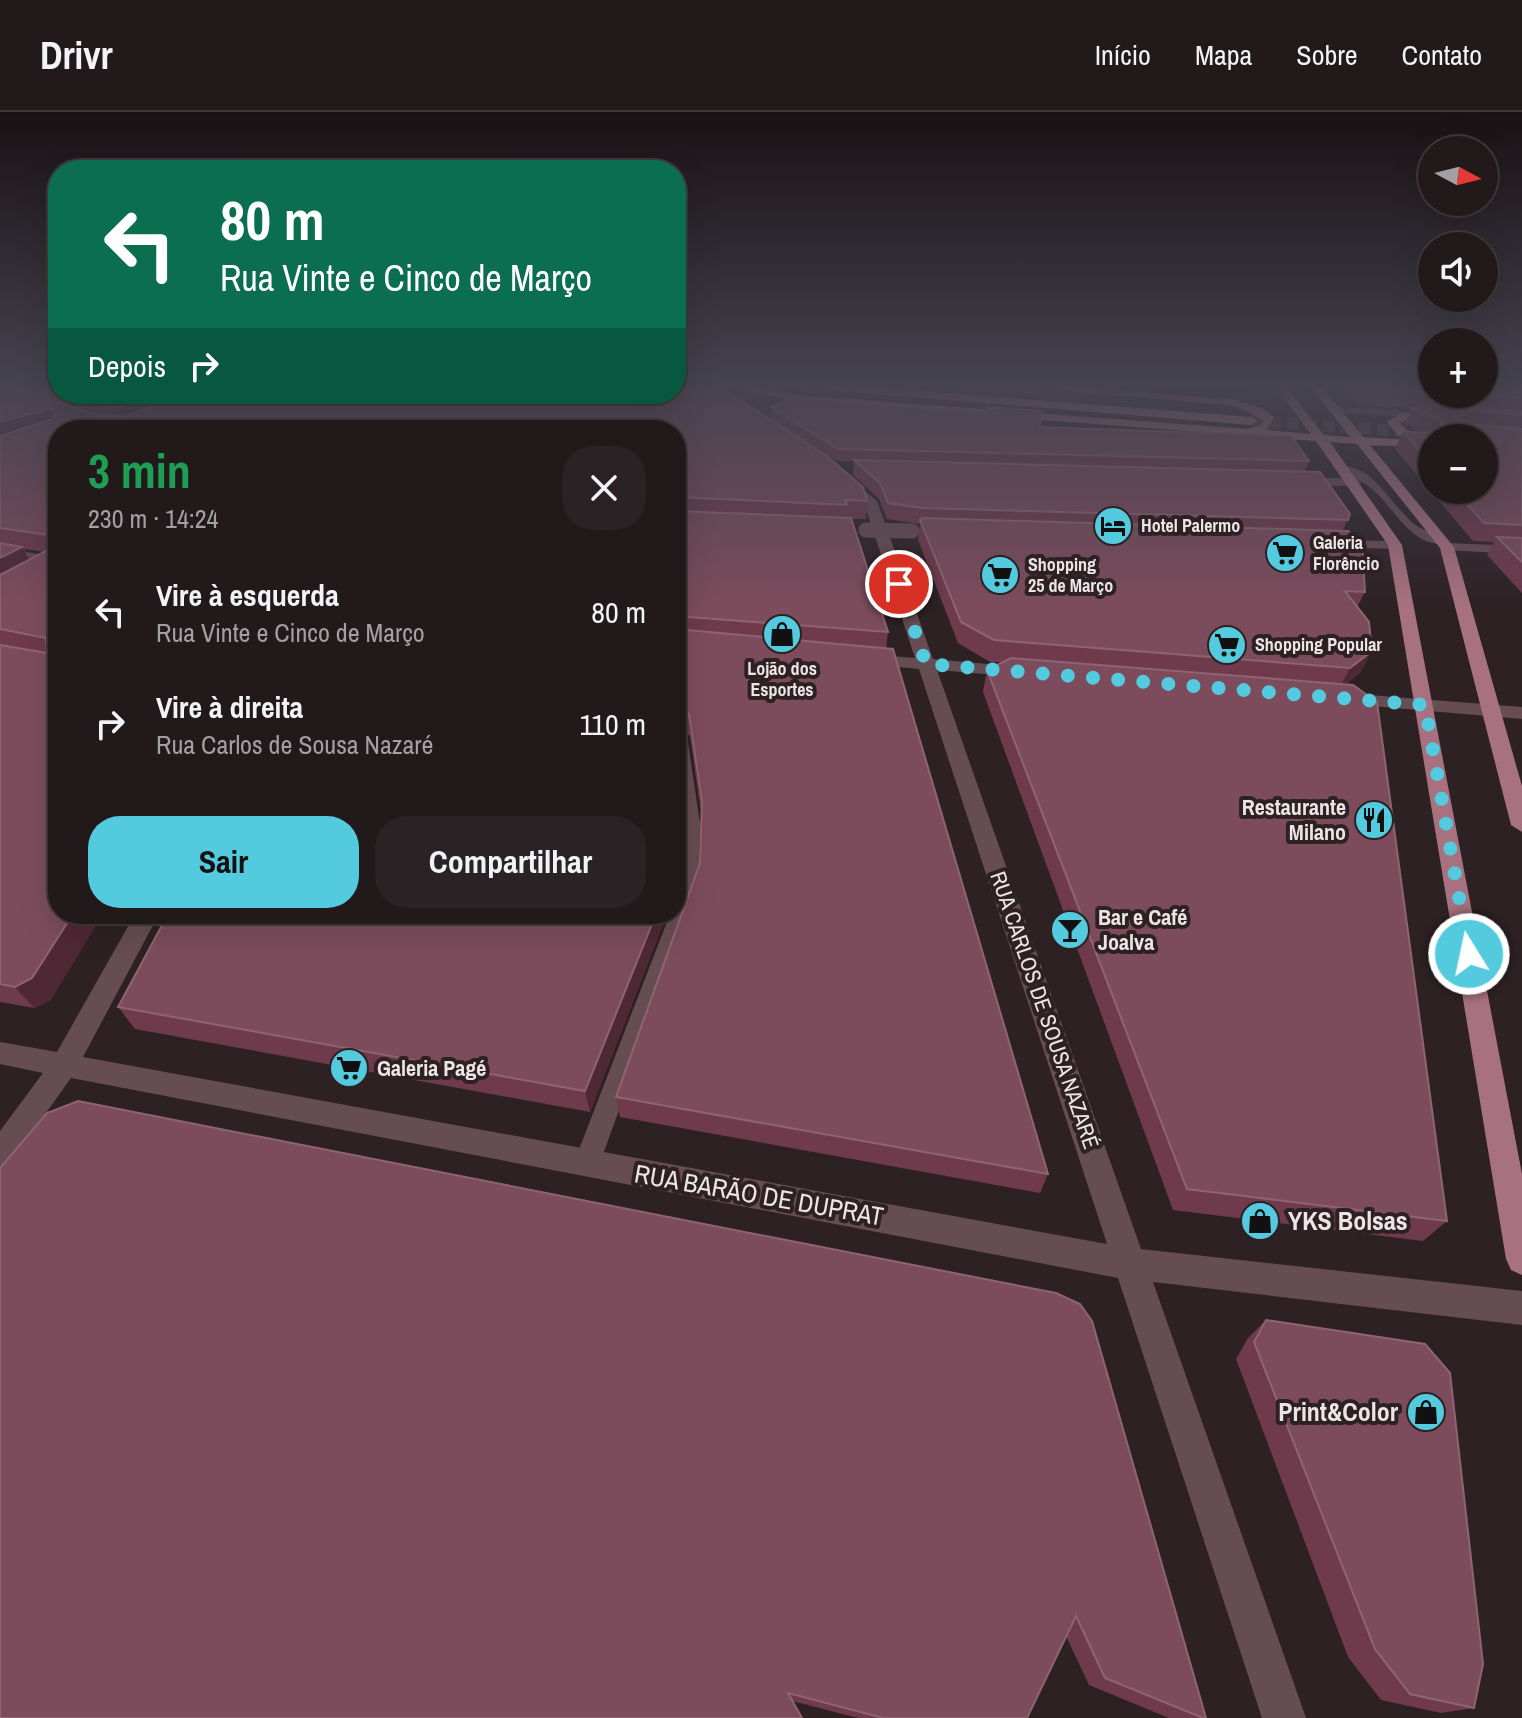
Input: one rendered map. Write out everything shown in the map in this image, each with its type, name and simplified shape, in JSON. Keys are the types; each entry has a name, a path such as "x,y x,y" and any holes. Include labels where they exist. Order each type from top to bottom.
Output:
{"main road":[{"path":"1334,457 1354,482 1395,545 1522,1259"},
{"path":"1372,457 1444,544 1522,825"}],"street":[{"name":"RUA CARLOS DE SOUSA NAZARÉ","path":"854,468 833,468 870,501 1284,1718"},
{"path":"1275,480 1354,482"},
{"path":"848,529 920,532"},
{"path":"1305,542 1395,545"},
{"path":"1444,544 1522,550"},
{"path":"0,553 48,560"},
{"path":"37,574 48,568"},
{"path":"844,657 1035,673"},
{"path":"1318,697 1522,713"},
{"path":"0,1153 64,1064 141,924"},
{"name":"RUA BARÃO DE DUPRAT","path":"0,1053 586,1165 1130,1264 1438,1296 1522,1308"}],"lane":[{"path":"1342,468 1375,485 1412,528 1444,544"},
{"path":"686,787 691,823 686,894"},
{"path":"586,1165 677,924"}],"building":[{"path":"0,457 48,457 48,535 0,528"},
{"path":"686,457 828,457 863,487 867,501 845,500 847,505 686,497"},
{"path":"1150,457 1306,457 1309,461"},
{"path":"1498,457 1522,457 1522,525 1484,523 1467,504 1498,504"},
{"path":"854,460 1320,472 1350,514 1348,520 922,508 888,503 880,483"},
{"path":"686,511 851,518 888,632 686,617"},
{"path":"920,520 1348,531 1362,541 1365,592 1345,591 1369,622 1372,651 1350,668 994,640 961,622"},
{"path":"1497,537 1522,538 1522,562"},
{"path":"0,543 22,547 0,558"},
{"path":"48,550 48,924 67,924 32,978 15,987 0,984 0,645 47,653 46,638 0,629 0,575"},
{"path":"686,630 893,649 1048,1174 616,1097 678,924 686,924 686,902 700,863 702,801 689,714 686,712"},
{"path":"1011,658 1353,685 1377,702 1447,1221 1187,1189 987,670"},
{"path":"163,924 652,924 585,1091 118,1007"},
{"path":"78,1101 1056,1293 1080,1304 1092,1321 1206,1718 1105,1678 1076,1616 1027,1718 883,1718 788,1693 802,1718 0,1718 0,1168 47,1113"},
{"path":"1266,1320 1425,1344 1450,1373 1483,1664 1474,1708 1410,1694 1375,1649 1254,1342"}],"place":[{"name":"Hotel Palermo","path":"1113,526"},
{"name":"Galeria Florêncio","path":"1285,553"},
{"name":"Shopping 25 de Março","path":"1000,575"},
{"name":"Lojão dos Esportes","path":"782,634"},
{"name":"Shopping Popular","path":"1227,645"},
{"name":"Restaurante Milano","path":"1374,820"},
{"name":"Bar e Café Joalva","path":"1070,930"},
{"name":"Galeria Pagé","path":"349,1068"},
{"name":"YKS Bolsas","path":"1260,1221"},
{"name":"Print&Color","path":"1426,1412"}],"route":[{"path":"899,584 926,664 1425,705 1469,954"}]}
